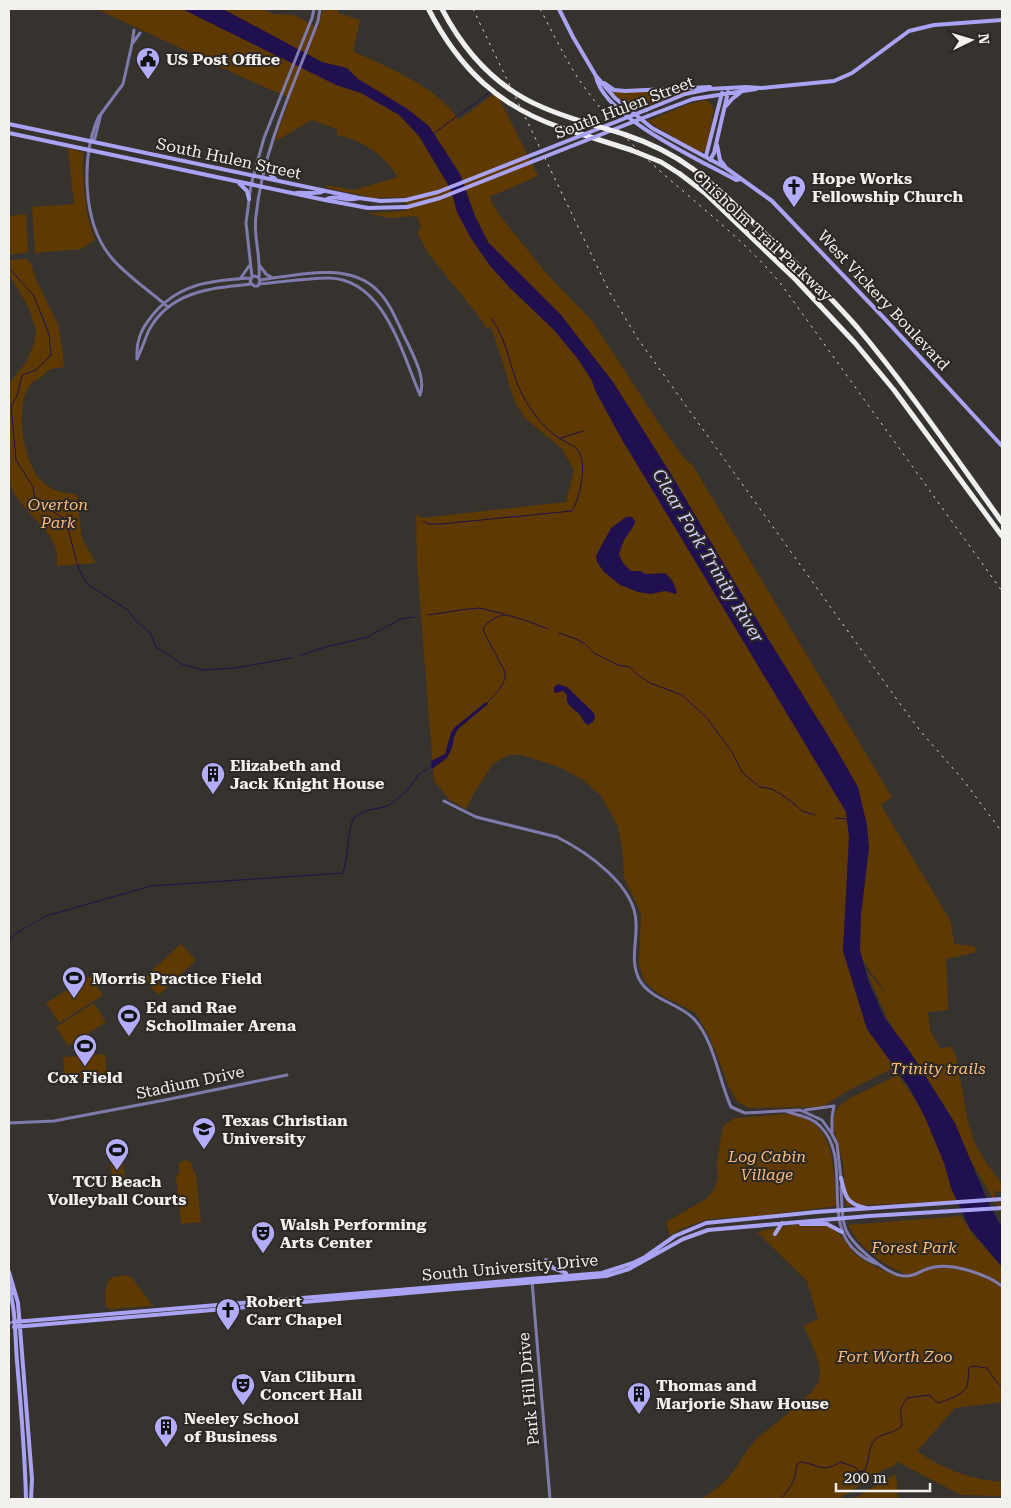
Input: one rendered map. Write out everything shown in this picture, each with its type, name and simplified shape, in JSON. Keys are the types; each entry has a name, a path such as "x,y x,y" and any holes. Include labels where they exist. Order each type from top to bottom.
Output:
{"highway":[{"name":"Chisholm Trail Parkway","path":"429,9 459,59 479,80 504,100 541,120 639,152 680,174 705,193 796,280 876,366 1002,536"},
{"name":"Chisholm Trail Parkway","path":"442,9 460,38 477,60 502,83 525,99 554,112 654,145 687,164 706,178 776,243 856,327 882,359 1002,522"}],"main road":[{"name":"West Vickery Boulevard","path":"559,9 572,37 596,76 615,98 645,123 738,175 772,200 881,314 1002,446"},
{"path":"758,88 823,83 843,77 852,73 909,31 921,27 1002,20"},
{"name":"West Vickery Boulevard","path":"596,76 597,83 612,102 642,128 666,143 736,180 741,179"},
{"path":"601,81 614,90 619,91 713,86 722,91 703,162"},
{"name":"South Hulen Street","path":"9,133 368,208 407,207 440,198 688,100 722,91 758,88"},
{"name":"South Hulen Street","path":"728,90 742,92 758,88"},
{"name":"South Hulen Street","path":"9,124 359,198 381,201 406,200 438,192 685,94 709,89 722,91"},
{"path":"708,164 714,153 728,90"},
{"path":"723,110 732,99 742,92"},
{"path":"716,143 720,160 726,168"},
{"path":"266,163 271,175 278,181"},
{"path":"237,182 244,186 249,198"},
{"path":"289,193 307,192 319,194 324,191"},
{"path":"325,200 332,197 350,200 359,198"},
{"path":"841,1178 844,1194 850,1201 857,1206 871,1209"},
{"name":"South University Drive","path":"531,1280 602,1273 624,1267 645,1257 685,1230 706,1223 1002,1199"},
{"name":"South University Drive","path":"14,1325 531,1280 614,1275 637,1266 672,1244 698,1232 715,1229 844,1218 1001,1208"},
{"path":"775,1234 782,1223"},
{"path":"791,1223 822,1223 842,1232"},
{"path":"546,1260 553,1268 570,1275"},
{"path":"9,1272 17,1297 20,1324 32,1478 31,1499"},
{"path":"9,1280 17,1297"},
{"path":"9,1288 18,1374 26,1499"},
{"path":"18,1374 25,1391"}],"street":[{"path":"251,284 246,223 253,176 262,146 314,9"},
{"path":"259,280 330,272 353,275 370,284 378,290 389,307 411,350 422,380 420,395 405,357 378,305 360,287 345,280 329,278 259,280 251,278 199,284 178,292 164,303 142,328 136,346 137,359 149,330 157,317 168,307 186,296 202,290 251,284 256,286 259,280 259,265 255,222 266,163 274,134 318,21 320,9"},
{"path":"134,30 123,83 101,114 95,138 92,141 88,196 92,222 98,238 111,258 168,307"},
{"path":"132,44 140,33"},
{"path":"262,146 267,148 266,163"},
{"path":"259,265 266,274 274,278"},
{"path":"240,279 250,266"},
{"path":"444,801 459,810 476,816 557,837 591,858 612,876 632,902 636,913 634,960 639,980 645,988 694,1019 717,1065 730,1104 745,1113 793,1109 818,1110 834,1106 832,1134"},
{"name":"Stadium Drive","path":"9,1123 54,1121 287,1075"},
{"path":"785,1110 808,1117 827,1134 833,1150 838,1219 850,1247 856,1252 872,1262 903,1276 912,1276 929,1268 937,1267 975,1272 987,1276 1002,1286"},
{"path":"802,1110 822,1120 832,1134 839,1151 843,1211 847,1232 853,1241 878,1264"},
{"name":"Park Hill Drive","path":"531,1280 550,1499"},
{"name":"South University Drive","path":"9,1323 14,1325"},
{"name":"South University Drive","path":"9,1328 14,1325"}],"green space":[{"name":"Trinity trails","path":"97,9 261,9 273,14 294,15 318,28 323,9 338,9 338,13 360,20 353,51 396,71 425,88 438,97 459,120 496,92 538,176 489,197 497,212 546,273 593,322 658,422 684,458 693,466 892,797 881,805 951,922 954,944 974,946 977,952 946,959 948,1010 928,1012 930,1030 940,1049 951,1046 956,1056 972,1135 976,1146 987,1164 1002,1184 1002,1192 995,1191 995,1199 1002,1206 1002,1214 887,1018 866,970 889,997 856,951 867,862 848,861 843,950 867,1029 895,1067 849,1090 822,1107 749,1108 738,1102 729,1087 710,1038 696,1013 659,994 644,981 639,963 641,914 624,877 622,846 617,824 601,796 583,780 562,768 522,755 508,755 493,764 466,809 450,800 434,781 417,564 416,515 422,518 566,502 574,470 562,449 525,418 515,402 492,329 490,327 486,328 481,319 428,253 418,234 421,228 417,216 389,218 367,213 407,211 405,197 374,198 328,188 326,185 354,190 398,177 379,155 356,141 337,135 337,129 312,120 274,142 290,98"},
{"path":"682,88 694,90 645,107 643,104 637,107 634,112 611,91 625,93"},
{"path":"706,100 712,105 714,112 711,118 713,119 706,149 703,152 699,152 647,121 689,104"},
{"path":"68,148 83,152 83,174 88,218 95,240 81,249 35,253 32,207 74,204"},
{"path":"26,214 28,252 9,255 9,216"},
{"name":"Overton Park","path":"26,259 32,265 34,275 58,325 64,367 48,371 33,382 27,390 23,402 22,429 28,457 38,477 46,485 65,493 76,494 82,539 96,563 57,566 56,548 50,537 18,499 9,481 9,384 27,361 34,343 36,331 29,308 9,274 9,260"},
{"path":"181,944 196,960 159,995 143,979"},
{"name":"Morris Practice Field","path":"90,976 103,995 59,1023 46,1003"},
{"name":"Morris Practice Field","path":"94,1003 106,1022 68,1046 56,1027"},
{"name":"Cox Field","path":"105,1054 107,1076 65,1079 63,1057"},
{"path":"898,1075 919,1106 931,1129 941,1152 957,1201 846,1206 843,1162 834,1129 834,1116 837,1108 850,1098"},
{"name":"Log Cabin Village","path":"786,1114 803,1118 815,1125 824,1135 833,1161 836,1206 768,1215 709,1219 681,1229 670,1236 666,1222 706,1199 713,1191 718,1179 717,1161 723,1126 735,1118"},
{"name":"TCU Beach Volleyball Courts","path":"123,1156 125,1184 112,1185 110,1157"},
{"path":"185,1160 191,1162 194,1173 196,1173 201,1222 181,1224 176,1175 179,1175 179,1163"},
{"name":"Fort Worth Zoo","path":"961,1216 972,1233 1002,1267 1002,1402 955,1408 917,1451 958,1473 979,1479 1002,1482 1002,1496 961,1495 898,1462 839,1499 701,1499 724,1482 754,1442 810,1394 819,1381 818,1360 804,1326 818,1319 807,1281 757,1232 804,1224 830,1227 838,1232 853,1252 862,1259 901,1278 912,1277 875,1257 860,1243 848,1225"},
{"path":"127,1275 133,1279 153,1306 110,1309 106,1307 105,1293 108,1281 113,1277"},
{"path":"896,1474 898,1499 853,1499"}],"water":[{"name":"Clear Fork Trinity River","path":"182,9 223,9 322,62 347,68 358,79 406,108 429,126 460,174 475,216 488,242 561,315 613,382 671,474 858,787 867,825 869,848 861,915 860,950 868,980 884,1017 911,1053 955,1123 985,1195 1002,1226 1002,1267 970,1229 951,1188 944,1163 924,1115 909,1087 867,1029 843,951 849,837 846,812 621,438 592,381 578,359 553,329 491,267 470,237 457,212 451,190 419,136 399,115 361,93 336,85"},
{"path":"626,517 632,517 635,521 624,540 619,554 623,563 631,571 640,571 646,574 665,573 672,580 677,592 676,594 665,591 651,594 638,592 620,585 604,572 597,562 596,556 611,528"},
{"path":"558,684 567,687 594,713 595,718 593,722 588,725 585,723 567,702 567,695 563,691 554,692 554,687"},
{"path":"486,702 488,704 458,729 447,758 432,769 431,761 445,754 454,728"}],"waterway":[{"path":"433,134 490,92"},
{"path":"9,268 34,296 49,334 51,355 36,370 22,375 17,396 11,406 16,460 33,487 35,501 38,506 47,508 65,519 76,561 87,584 128,610 136,621 150,632 156,647 182,664 202,670 235,668 291,658"},
{"path":"423,521 428,524 441,524 572,511 578,498 582,482 582,465 579,452 574,446 549,430 529,406 518,385 503,339 491,318"},
{"path":"561,438 583,431"},
{"path":"470,609 480,608 504,614"},
{"path":"428,615 468,609"},
{"path":"487,703 500,689 504,681 505,672 483,630 486,624 495,618 505,615 548,629"},
{"path":"299,656 318,649 367,637 401,619 414,617"},
{"path":"559,633 576,639 585,644 594,653 618,665 630,667 650,683 682,695 707,718 732,752 746,776 760,787 772,789 782,795 802,811 815,815"},
{"path":"9,940 18,932 46,916 151,886 343,873 351,824 354,817 365,811 388,806 407,791 418,775 432,766"},
{"path":"835,818 847,819"},
{"path":"780,1499 790,1487 797,1464 800,1462 824,1468 834,1466 840,1462 855,1467 860,1472 865,1470 870,1448 875,1439 902,1426 901,1409 907,1398 929,1395 938,1403 953,1397 966,1388 969,1368 973,1366 987,1368 1002,1387"}],"railway":[{"path":"473,9 610,293 638,339 906,712 964,781 1002,832"},
{"path":"540,9 576,75 591,97 629,141 733,235 781,284 1002,591"}],"place":[{"name":"US Post Office","path":"148,80"},
{"name":"Hope Works Fellowship Church","path":"794,208"},
{"name":"Elizabeth and Jack Knight House","path":"213,795"},
{"name":"Morris Practice Field","path":"74,999"},
{"name":"Ed and Rae Schollmaier Arena","path":"129,1037"},
{"name":"Cox Field","path":"85,1067"},
{"name":"Texas Christian University","path":"204,1150"},
{"name":"TCU Beach Volleyball Courts","path":"117,1171"},
{"name":"Walsh Performing Arts Center","path":"263,1254"},
{"name":"Robert Carr Chapel","path":"228,1331"},
{"name":"Van Cliburn Concert Hall","path":"243,1406"},
{"name":"Thomas and Marjorie Shaw House","path":"639,1415"},
{"name":"Neeley School of Business","path":"166,1448"}],"park label":[{"name":"Forest Park","path":"914,1247"}]}
